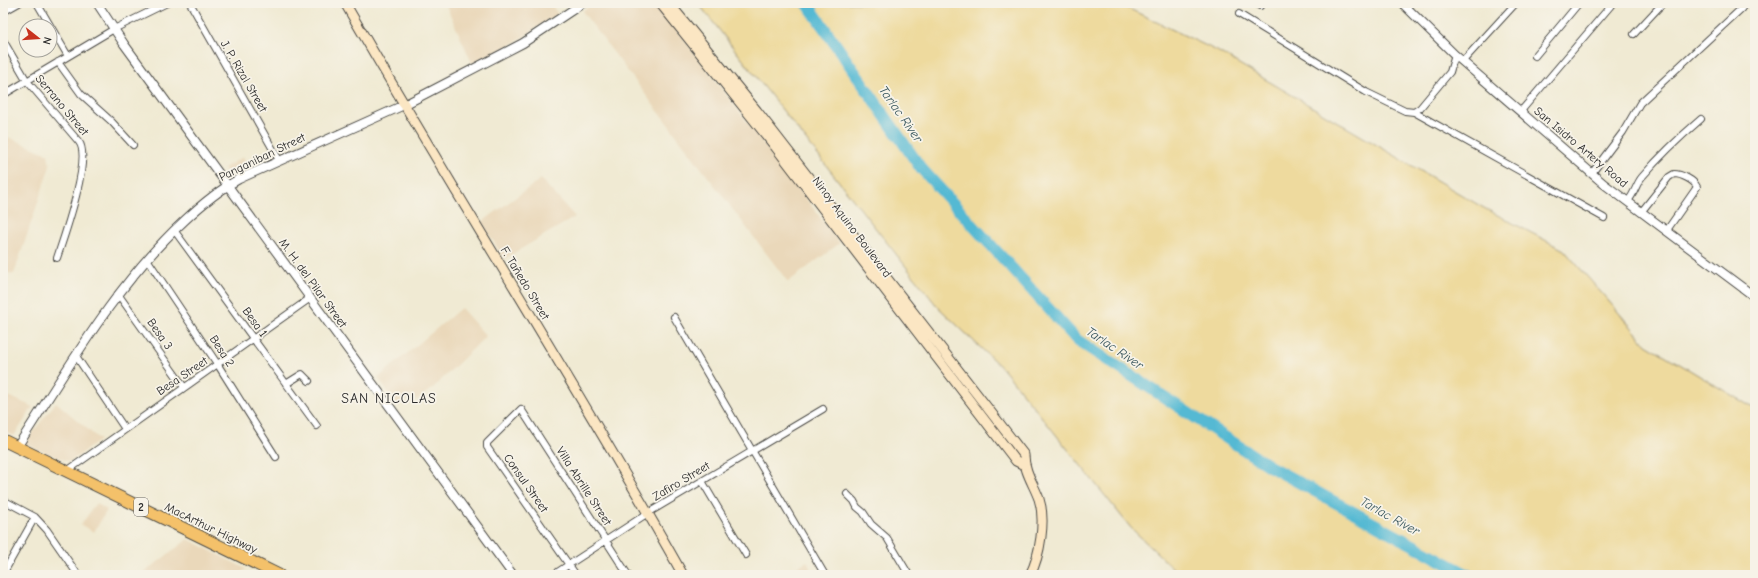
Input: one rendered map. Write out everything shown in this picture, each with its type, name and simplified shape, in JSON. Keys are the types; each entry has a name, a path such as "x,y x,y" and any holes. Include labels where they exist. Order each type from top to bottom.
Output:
{"highway":[{"name":"MacArthur Highway","path":"3,440 279,575"}],"main road":[{"name":"F. Tañedo Street","path":"345,3 404,105 648,513 683,575"},
{"name":"Ninoy Aquino Boulevard","path":"660,3 791,167 1016,460 1024,464"},
{"name":"Ninoy Aquino Boulevard","path":"669,3 757,111 1024,455 1024,464 1039,501 1041,517 1040,544 1034,567 1030,575"}],"street":[{"path":"3,12 19,3"},
{"path":"37,3 68,56"},
{"name":"M. H. del Pilar Street","path":"97,3 114,29 309,299 513,575"},
{"path":"3,95 114,29 167,3"},
{"name":"J. P. Rizal Street","path":"190,3 279,160"},
{"name":"Panganiban Street","path":"17,447 118,294 147,259 174,230 202,205 228,185 279,160 404,105 523,43 583,3"},
{"name":"San Isidro Artery Road","path":"1402,3 1455,55 1592,173 1754,294"},
{"path":"1463,61 1516,3"},
{"path":"1535,56 1579,3"},
{"path":"1521,111 1613,3"},
{"path":"1634,34 1663,3"},
{"path":"1592,173 1623,132 1640,103 1742,8 1744,3"},
{"path":"1239,14 1366,92 1399,109 1414,112 1604,218"},
{"name":"Serrano Street","path":"3,40 27,81 79,142 82,149 78,187 68,226 57,258"},
{"path":"1414,112 1420,108 1450,72 1455,55"},
{"path":"58,62 81,94 111,121 133,146"},
{"path":"1628,201 1633,195 1640,178 1669,148 1701,119"},
{"path":"1642,211 1669,177 1674,174 1681,175 1695,183 1697,187 1667,230"},
{"name":"Besa 1","path":"174,230 317,426"},
{"name":"Besa 2","path":"147,259 218,365 276,457"},
{"name":"Besa 3","path":"118,294 184,387"},
{"name":"Besa Street","path":"67,471 309,299"},
{"path":"674,317 825,575"},
{"path":"76,356 125,429"},
{"path":"286,384 302,374 309,381"},
{"name":"Zafiro Street","path":"553,575 648,513 823,409"},
{"name":"Villa Abrille Street","path":"521,410 628,575"},
{"name":"Consul Street","path":"521,410 487,444 487,447 576,575"},
{"path":"702,481 746,555"},
{"path":"847,494 863,512 870,524 887,538 909,575"},
{"path":"3,500 35,518 47,530 76,572"},
{"path":"3,574 35,518"}],"shaded area":[{"path":"445,3 558,3 553,7 558,14 511,45 472,63"},
{"path":"594,3 656,3 840,243 788,282 582,11"},
{"path":"3,135 48,154 50,166 14,274 3,272"},
{"path":"243,157 248,167 230,178 224,168"},
{"path":"541,179 575,217 504,259 482,222"},
{"path":"461,308 486,336 433,388 416,400 412,394 398,406 378,378"},
{"path":"6,395 33,407 14,436 3,431 3,400"},
{"path":"56,402 100,440 70,462 24,444"},
{"path":"96,503 107,510 94,532 81,525"},
{"path":"188,539 246,569 238,575 141,575"},
{"path":"807,561 815,575 784,575"}],"sand":[{"path":"698,3 1117,3 1217,51 1482,207 1564,250 1646,344 1755,409 1755,575 1180,575 1131,528 1004,370 937,306"}],"waterway":[{"name":"Tarlac River","path":"807,3 920,167 1077,340 1269,466 1468,575"}],"district":[{"name":"SAN NICOLAS","path":"389,398"}]}
